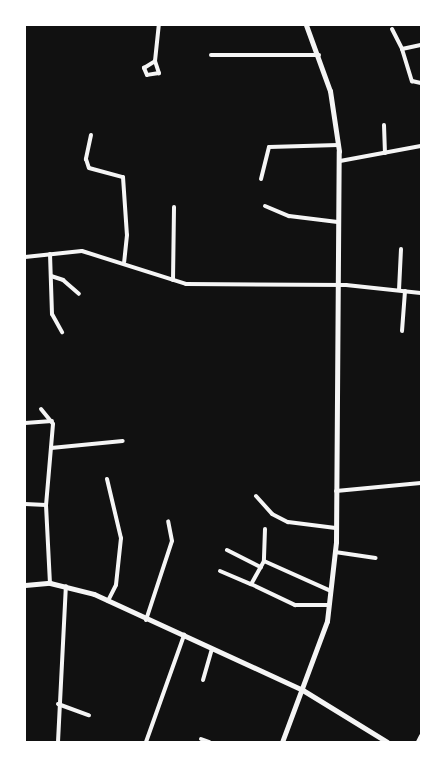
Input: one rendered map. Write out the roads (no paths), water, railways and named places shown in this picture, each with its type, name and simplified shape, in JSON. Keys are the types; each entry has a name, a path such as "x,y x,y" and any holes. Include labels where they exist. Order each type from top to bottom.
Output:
{"street":[{"path":"155,62 144,68 147,75 159,73 155,62 159,25"},
{"path":"282,742 329,605 336,528 337,285 340,161 330,91 319,55 306,25"},
{"path":"392,29 402,49 412,81 421,83"},
{"path":"402,49 421,45"},
{"path":"211,55 319,55"},
{"path":"384,125 385,152"},
{"path":"91,135 89,168 123,177 127,236 124,262"},
{"path":"261,180 267,148 338,145"},
{"path":"340,161 421,146"},
{"path":"266,206 289,216 338,222"},
{"path":"173,280 174,207"},
{"path":"399,290 401,249"},
{"path":"25,257 82,251 124,262 173,280 224,286 337,285 421,292"},
{"path":"50,254 52,314 62,332"},
{"path":"51,276 64,280 79,294"},
{"path":"402,331 406,290"},
{"path":"41,409 52,421 46,505 50,583"},
{"path":"25,424 52,421"},
{"path":"51,448 123,441"},
{"path":"107,479 121,538 116,585 108,601"},
{"path":"336,491 421,483"},
{"path":"256,496 272,514 288,522 336,528"},
{"path":"25,504 46,505"},
{"path":"146,620 172,541 168,521"},
{"path":"251,584 264,561 265,529"},
{"path":"227,550 261,566"},
{"path":"335,552 376,558"},
{"path":"264,561 331,591"},
{"path":"220,571 295,605 329,605"},
{"path":"25,585 50,583 66,586 108,601 146,620 184,635 301,689 388,742"},
{"path":"58,742 58,704 66,586"},
{"path":"146,742 184,635"},
{"path":"203,680 212,649"},
{"path":"58,704 89,715"},
{"path":"418,742 421,736"},
{"path":"201,739 209,742"}]}
